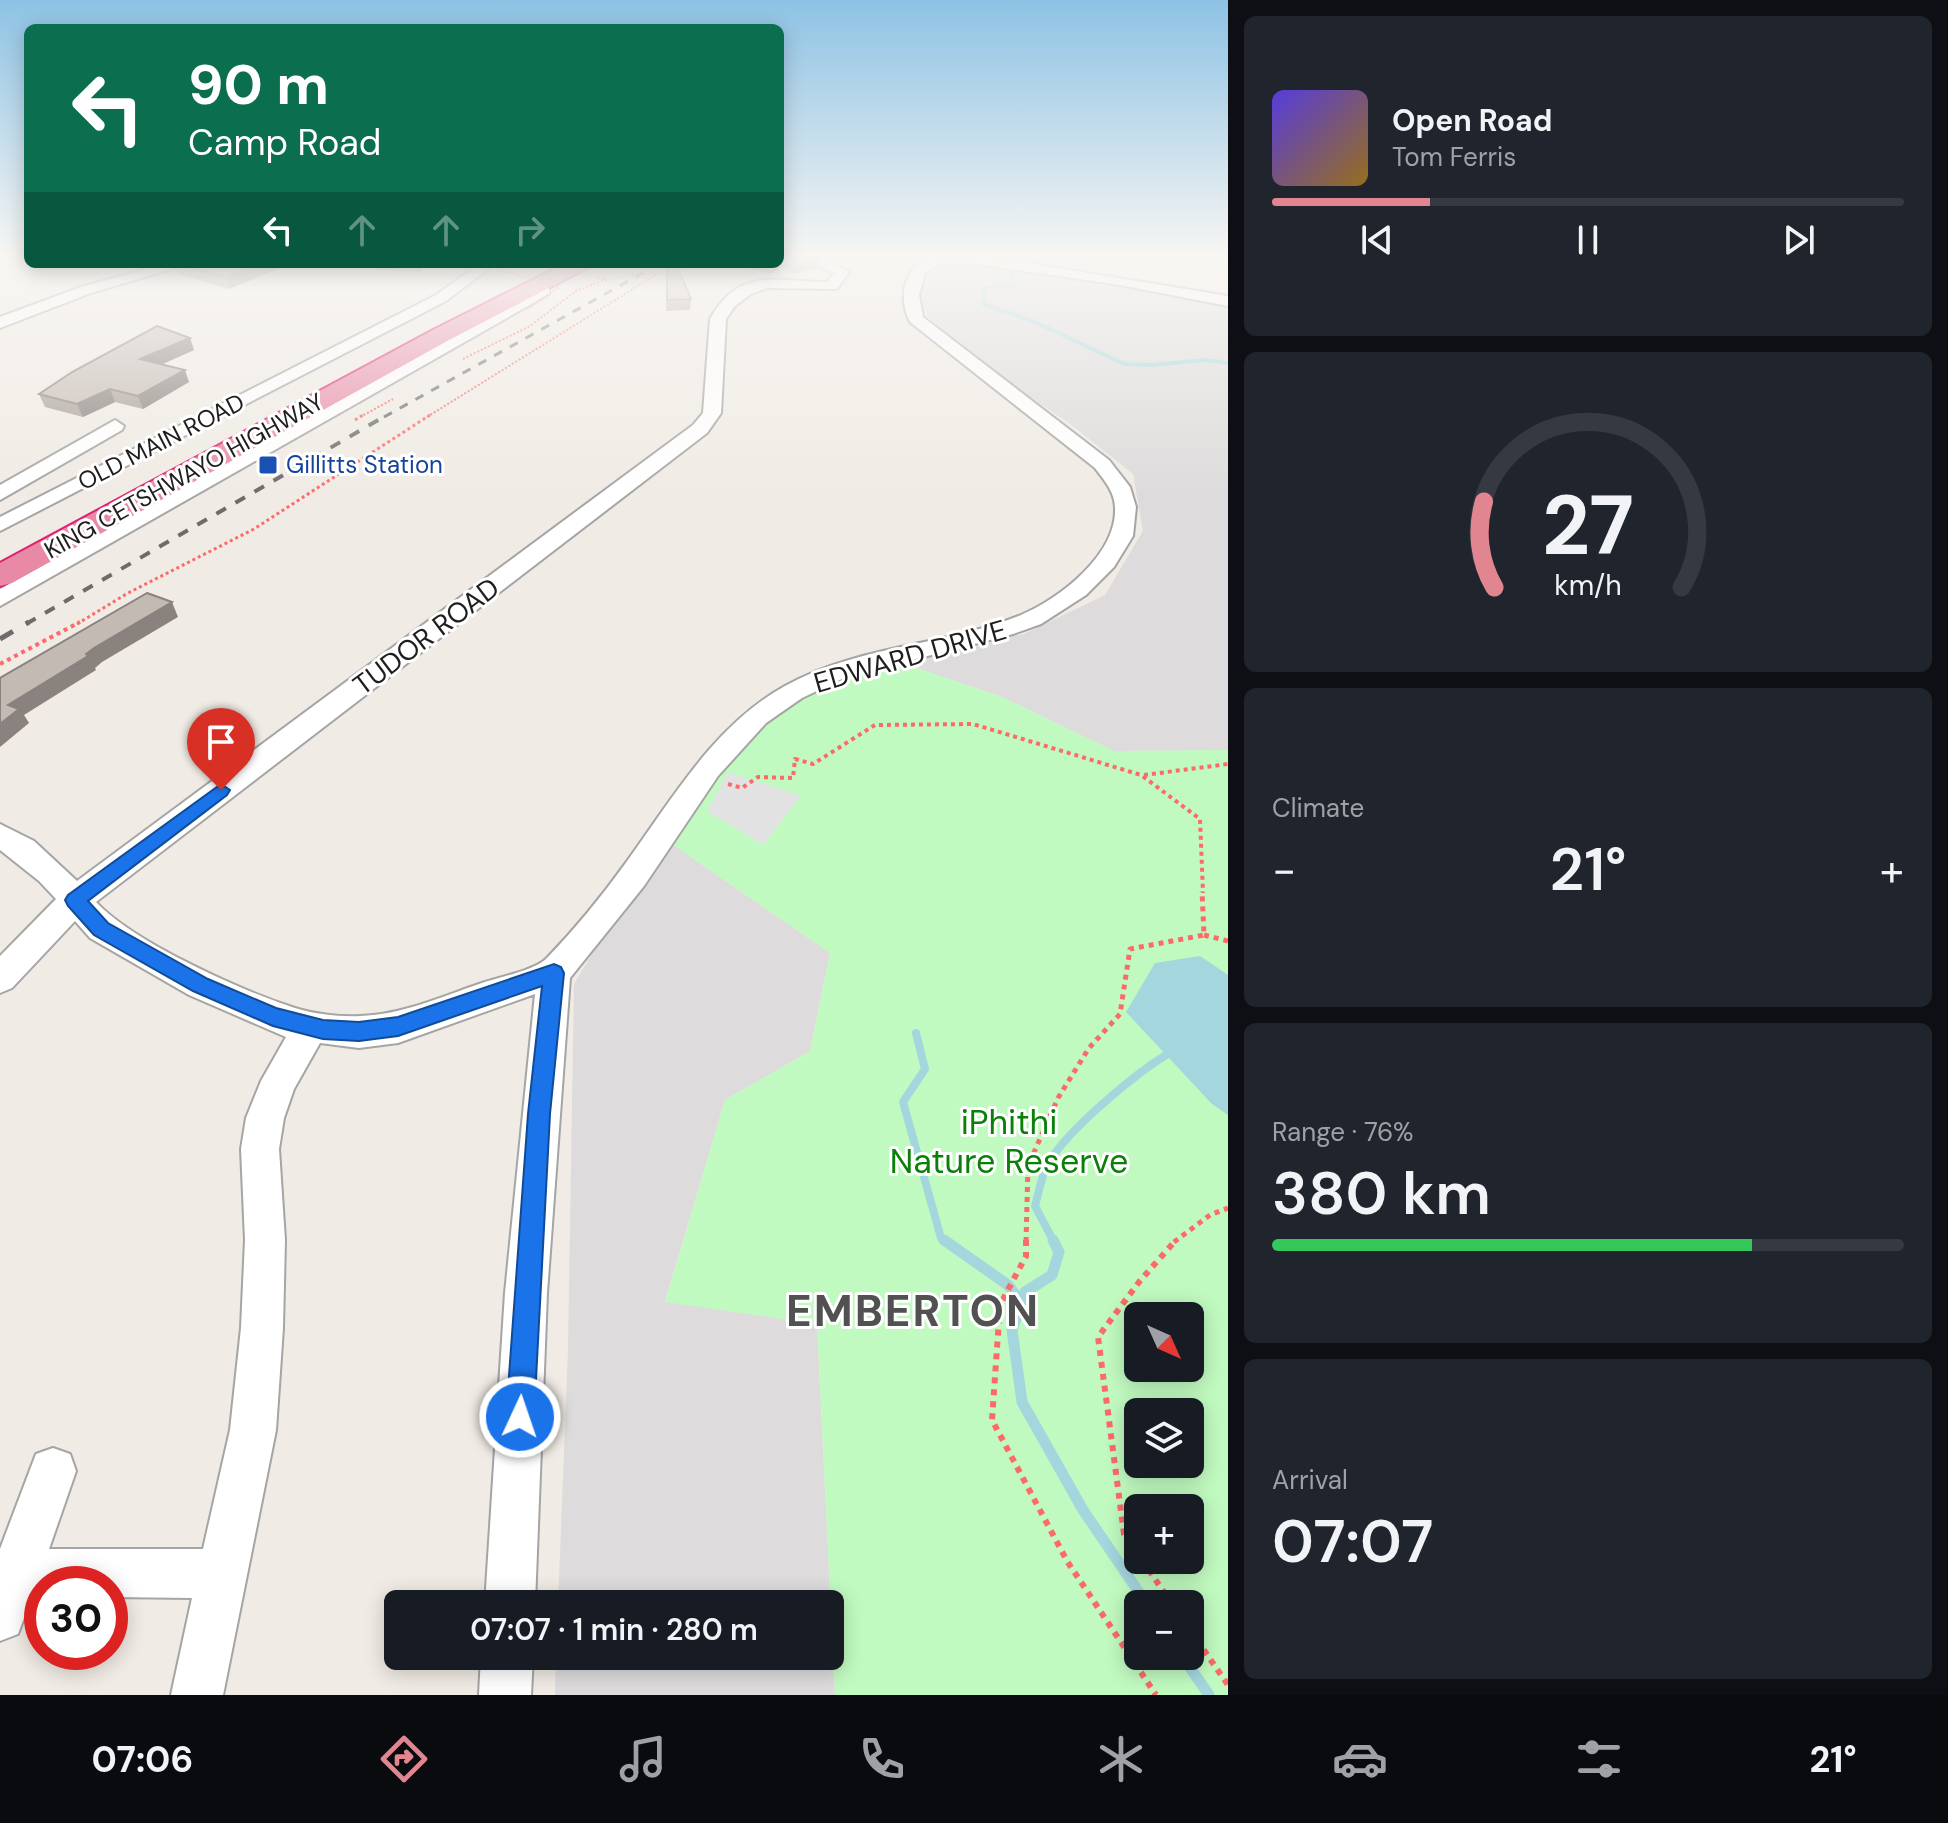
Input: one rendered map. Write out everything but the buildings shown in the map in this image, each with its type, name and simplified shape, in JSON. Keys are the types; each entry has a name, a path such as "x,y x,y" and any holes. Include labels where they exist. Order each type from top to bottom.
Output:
{"highway":[{"name":"KING CETSHWAYO HIGHWAY","path":"0,550 392,337"},
{"name":"KING CETSHWAYO HIGHWAY","path":"0,576 391,362 423,337"}],"street":[{"name":"OLD MAIN ROAD","path":"0,525 365,337"},
{"path":"0,599 462,337"},
{"name":"TUDOR ROAD","path":"0,978 75,900 700,429 712,413 717,337"},
{"name":"EDWARD DRIVE","path":"554,973 713,779 757,717 793,692 838,671 1033,619 1078,590 1106,562 1122,536 1126,507 1120,487 1102,464 1066,433 936,337"},
{"path":"0,494 115,426"},
{"path":"0,835 23,849 50,872 101,929 135,951 215,991 273,1016 311,1027 359,1032 398,1027 554,973 526,1293 511,1590"},
{"path":"197,1695 254,1415 262,1328 265,1240 260,1149 265,1118 279,1081 311,1027"},
{"path":"6,1589 53,1471"},
{"path":"6,1589 99,1572 221,1574"},
{"path":"505,1695 506,1670"}],"path":[{"path":"0,664 65,631 117,599 254,529 553,337"},
{"path":"713,779 742,788 758,777 793,778 795,759 813,764 875,725 973,724 1141,775 1200,819 1204,935"},
{"path":"1141,775 1228,764"},
{"path":"1156,1695 1067,1561 992,1420 1000,1305 1026,1256 1028,1166 1058,1098 1089,1048 1120,1014 1130,949 1204,935 1228,941"},
{"path":"1124,1534 1098,1337 1160,1254 1214,1211 1228,1208"},
{"path":"1204,1650 1228,1685"}],"shaded area":[{"path":"950,337 1228,337 1228,750 1114,751 1002,697 887,658 1024,634 1105,595 1143,531 1133,474 1070,424 970,356"},
{"path":"728,772 801,796 763,845 707,811"},
{"path":"662,837 830,953 810,1051 725,1100 665,1301 817,1324 830,1590 559,1590 568,1351 574,984"},
{"path":"556,1670 834,1670 835,1695 555,1695"}],"green space":[{"name":"iPhithi Nature Reserve","path":"887,658 1002,697 1114,751 1228,750 1228,1695 835,1695 834,1670 844,1670 844,1590 830,1590 817,1324 665,1302 725,1100 810,1051 830,953 662,837 757,717"}],"water":[{"path":"1200,956 1228,975 1228,1115 1212,1104 1126,1012 1155,963"}],"waterway":[{"path":"1067,337 1124,364 1205,360 1228,363"},
{"path":"916,1033 925,1069 903,1102 941,1238 946,1242"},
{"path":"1054,1242 1035,1206 1045,1170 1053,1156 1102,1104 1173,1051"},
{"path":"944,1240 1008,1285 1021,1302"},
{"path":"1021,1302 1025,1292 1052,1275 1059,1252 1054,1242"},
{"path":"1021,1302 1012,1330 1022,1402 1083,1510 1137,1590"},
{"path":"1192,1670 1209,1695"}],"railway":[{"path":"384,417 528,337"},
{"path":"26,624 387,415"},
{"path":"0,639 29,622"}],"place":[{"name":"Gillitts Station","path":"268,465"}],"district":[{"name":"EMBERTON","path":"913,1311"}],"route":[{"path":"221,790 75,900 101,929 135,951 201,985 297,1025 323,1029 359,1032 398,1027 554,973 539,1114 520,1417"}]}
